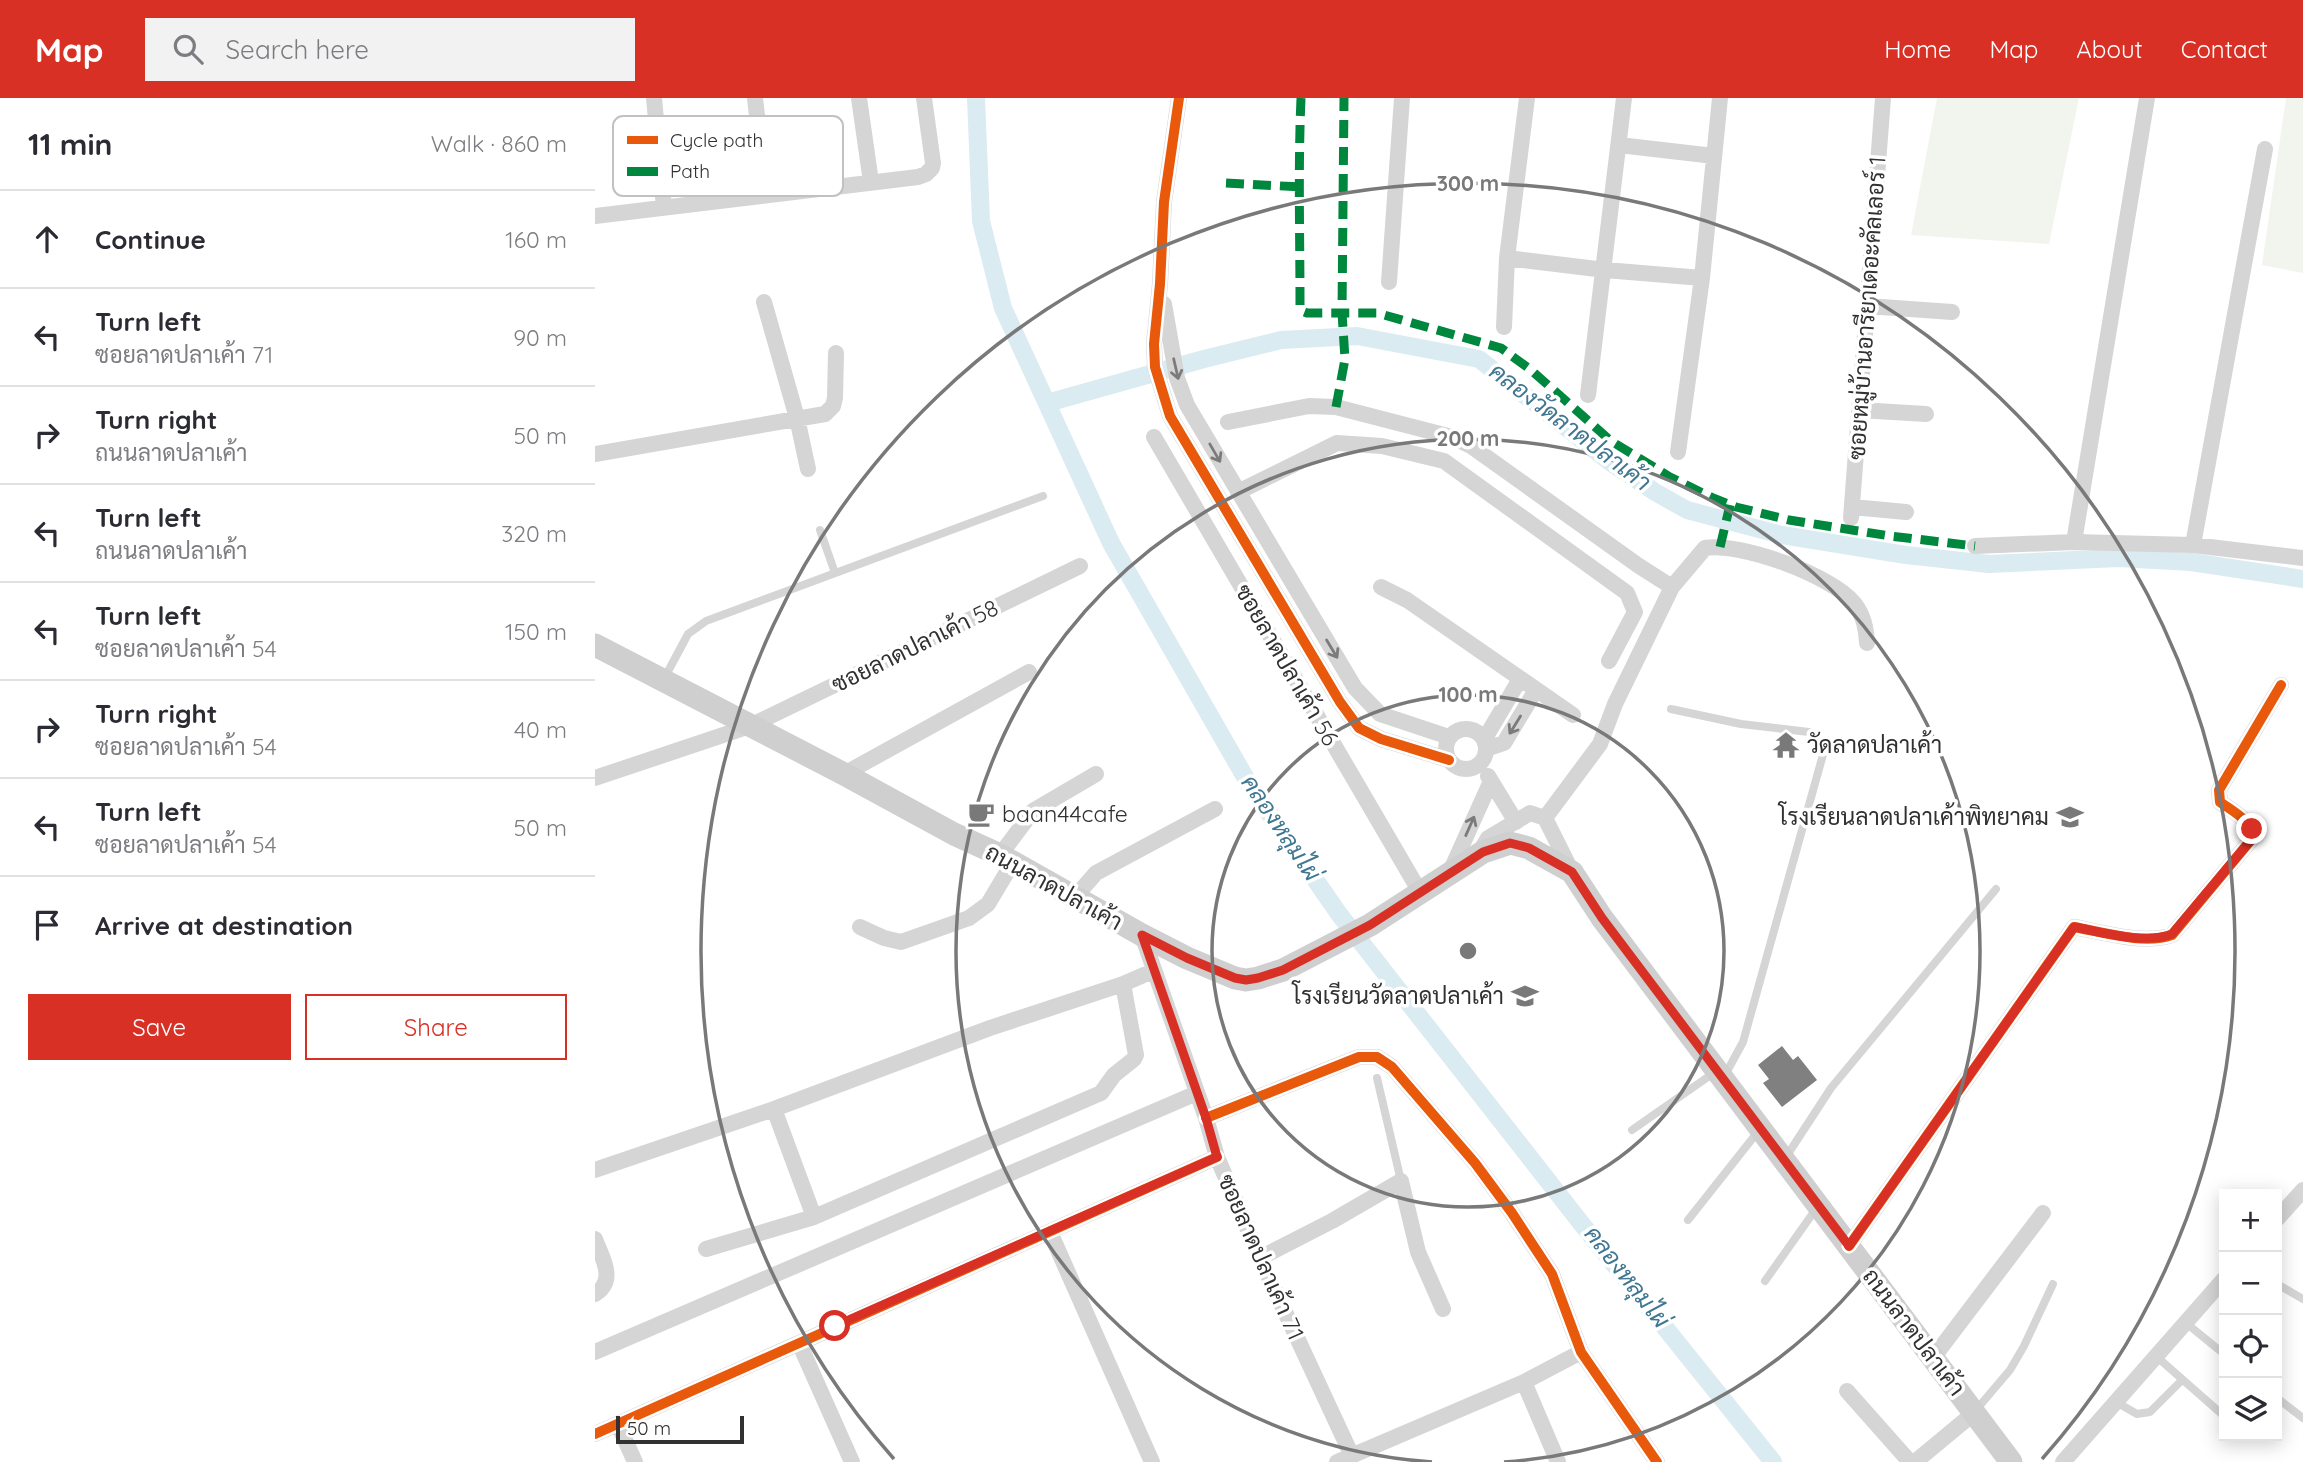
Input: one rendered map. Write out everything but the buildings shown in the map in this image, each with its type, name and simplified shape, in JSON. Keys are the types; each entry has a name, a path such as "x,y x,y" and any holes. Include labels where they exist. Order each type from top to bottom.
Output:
{"main road":[{"name":"ถนนลาดปลาเค้า","path":"599,651 663,680 954,834 1006,858 1142,935 1235,978 1246,980 1283,970 1370,925 1478,855 1510,843 1529,848 1572,872 1602,918 2011,1462"}],"street":[{"path":"653,98 655,116"},
{"path":"755,98 757,116"},
{"path":"859,98 871,181"},
{"path":"843,184 918,177 932,168 924,98"},
{"path":"1179,98 1164,202 1154,344 1156,367 1170,416 1333,690 1359,728 1381,739 1449,760 1458,768 1470,769 1483,751 1520,679"},
{"path":"1389,282 1402,98"},
{"path":"1504,327 1507,258 1527,98"},
{"path":"1588,395 1624,98"},
{"path":"1678,452 1702,278 1720,98"},
{"name":"ซอยหมู่บ้านอารียาเดอะคัลเลอร์ 1","path":"1883,98 1851,512 1906,512"},
{"path":"2074,542 2147,98"},
{"path":"1619,145 1714,156"},
{"path":"2193,545 2265,149"},
{"path":"663,196 664,207"},
{"path":"595,216 751,196"},
{"path":"1507,258 1702,278"},
{"path":"1160,284 1173,360 1182,394 1355,688 1380,714 1449,737"},
{"path":"764,302 797,418 807,468"},
{"path":"1867,306 1952,312"},
{"path":"595,454 825,414 833,405 836,352"},
{"path":"1228,422 1309,406 1336,407 1452,437 1471,446 1672,587"},
{"path":"1859,410 1926,414"},
{"name":"ซอยลาดปลาเค้า 56","path":"1154,437 1420,892"},
{"path":"1238,492 1337,443 1382,446 1444,461 1627,593 1635,612 1609,661"},
{"path":"1976,546 2074,542 2193,545 2303,558"},
{"path":"1545,818 1600,744 1615,704 1672,587 1705,548 1724,547 1789,564 1819,578 1853,602 1865,622 1867,643"},
{"name":"ซอยลาดปลาเค้า 58","path":"595,778 750,726 1080,566"},
{"path":"1381,587 1407,600 1573,715"},
{"path":"844,774 1029,672"},
{"path":"1849,1246 2074,927 2149,939 2172,934 2251,840 2252,829 2220,802 2219,790 2281,685"},
{"path":"1483,751 1504,743 1536,690"},
{"path":"1449,760 1445,748 1449,737 1461,729 1480,735 1491,781 1516,822"},
{"path":"860,927 901,942 969,918 988,904 1006,858 1034,811 1095,774"},
{"path":"1450,872 1491,781"},
{"path":"1075,897 1096,873 1215,809"},
{"path":"1478,855 1488,838 1531,813 1545,818 1572,872"},
{"name":"ซอยลาดปลาเค้า 71","path":"1142,935 1217,1157 1344,1459"},
{"path":"595,1170 774,1109 990,1028 1123,984 1153,971"},
{"path":"706,1249 814,1217 1101,1093 1114,1074 1135,1059 1136,1055 1123,984"},
{"path":"1206,1118 1359,1057 1377,1057 1392,1068 1475,1163 1512,1213 1552,1274 1581,1352 1657,1462"},
{"path":"595,1352 1197,1093"},
{"path":"774,1109 814,1217"},
{"path":"595,1434 1217,1157"},
{"path":"1260,1258 1401,1181 1418,1252 1443,1309"},
{"path":"2282,1213 2303,1190"},
{"path":"1933,1358 2043,1213"},
{"path":"1050,1232 1152,1462"},
{"path":"595,1239 608,1274 605,1285 595,1294"},
{"path":"2063,1462 2219,1285"},
{"path":"799,1343 852,1462"},
{"path":"1344,1459 1524,1382 1581,1352"},
{"path":"1524,1382 1558,1462"},
{"path":"1847,1391 1912,1462 1974,1413"},
{"path":"618,1424 635,1462"}],"lane":[{"path":"663,680 686,638 706,621 1043,496"},
{"path":"820,530 835,573"},
{"path":"1632,1130 1704,1081 1720,1074 1743,1042 1825,751 1819,737 1809,732 1741,724 1671,709"},
{"path":"1785,1160 1831,1088 1996,889"},
{"path":"1377,1078 1401,1181"},
{"path":"1688,1220 1761,1128"},
{"path":"1765,1281 1818,1205"},
{"path":"1974,1413 2010,1370 2053,1284"},
{"path":"2282,1287 2303,1299"},
{"path":"2186,1323 2219,1350"},
{"path":"2157,1357 2219,1412"},
{"path":"2116,1402 2137,1414 2150,1412 2182,1380"},
{"path":"2282,1402 2303,1418"}],"shaded area":[{"path":"1937,98 2079,98 2049,244 1911,235"},
{"path":"2286,98 2303,98 2303,273 2262,265"}],"waterway":[{"name":"คลองหลุมไผ่","path":"976,98 981,221 1003,308 1111,543 1249,784 1339,914 1581,1223 1773,1462"},
{"name":"คลองวัดลาดปลาเค้า","path":"1047,403 1281,340 1357,336 1479,359 1610,462 1655,492 1687,510 1782,535 1906,555 1989,564 2118,558 2191,562 2303,579"}],"marked path":[{"path":"1301,98 1299,202 1302,311 1377,313 1501,348 1531,370 1611,441 1670,477 1736,507 1789,520 1975,546"},
{"path":"1336,407 1345,359 1342,313 1344,98"},
{"path":"1226,183 1301,187"},
{"path":"1720,547 1730,505"}],"cycle path":[{"path":"1179,98 1164,202 1154,344 1155,367 1170,416 1340,702 1359,728 1381,739 1449,760"},
{"path":"1849,1246 2074,927 2136,938 2172,935 2251,840 2252,834 2247,823 2220,802 2219,790 2281,685"},
{"path":"1206,1118 1359,1057 1377,1057 1392,1067 1475,1163 1512,1213 1552,1274 1581,1352 1657,1462"},
{"path":"595,1434 1217,1157"}],"place":[{"name":"วัดลาดปลาเค้า","path":"1786,745"},
{"name":"baan44cafe","path":"981,814"},
{"name":"โรงเรียนลาดปลาเค้าพิทยาคม","path":"2070,817"},
{"name":"โรงเรียนวัดลาดปลาเค้า","path":"1525,996"}],"route":[{"path":"835,1326 1217,1157 1142,935 1235,978 1258,978 1283,970 1370,925 1483,852 1510,843 1541,853 1572,872 1602,918 1849,1246 2074,927 2149,939 2172,934 2251,840 2252,829"}]}
